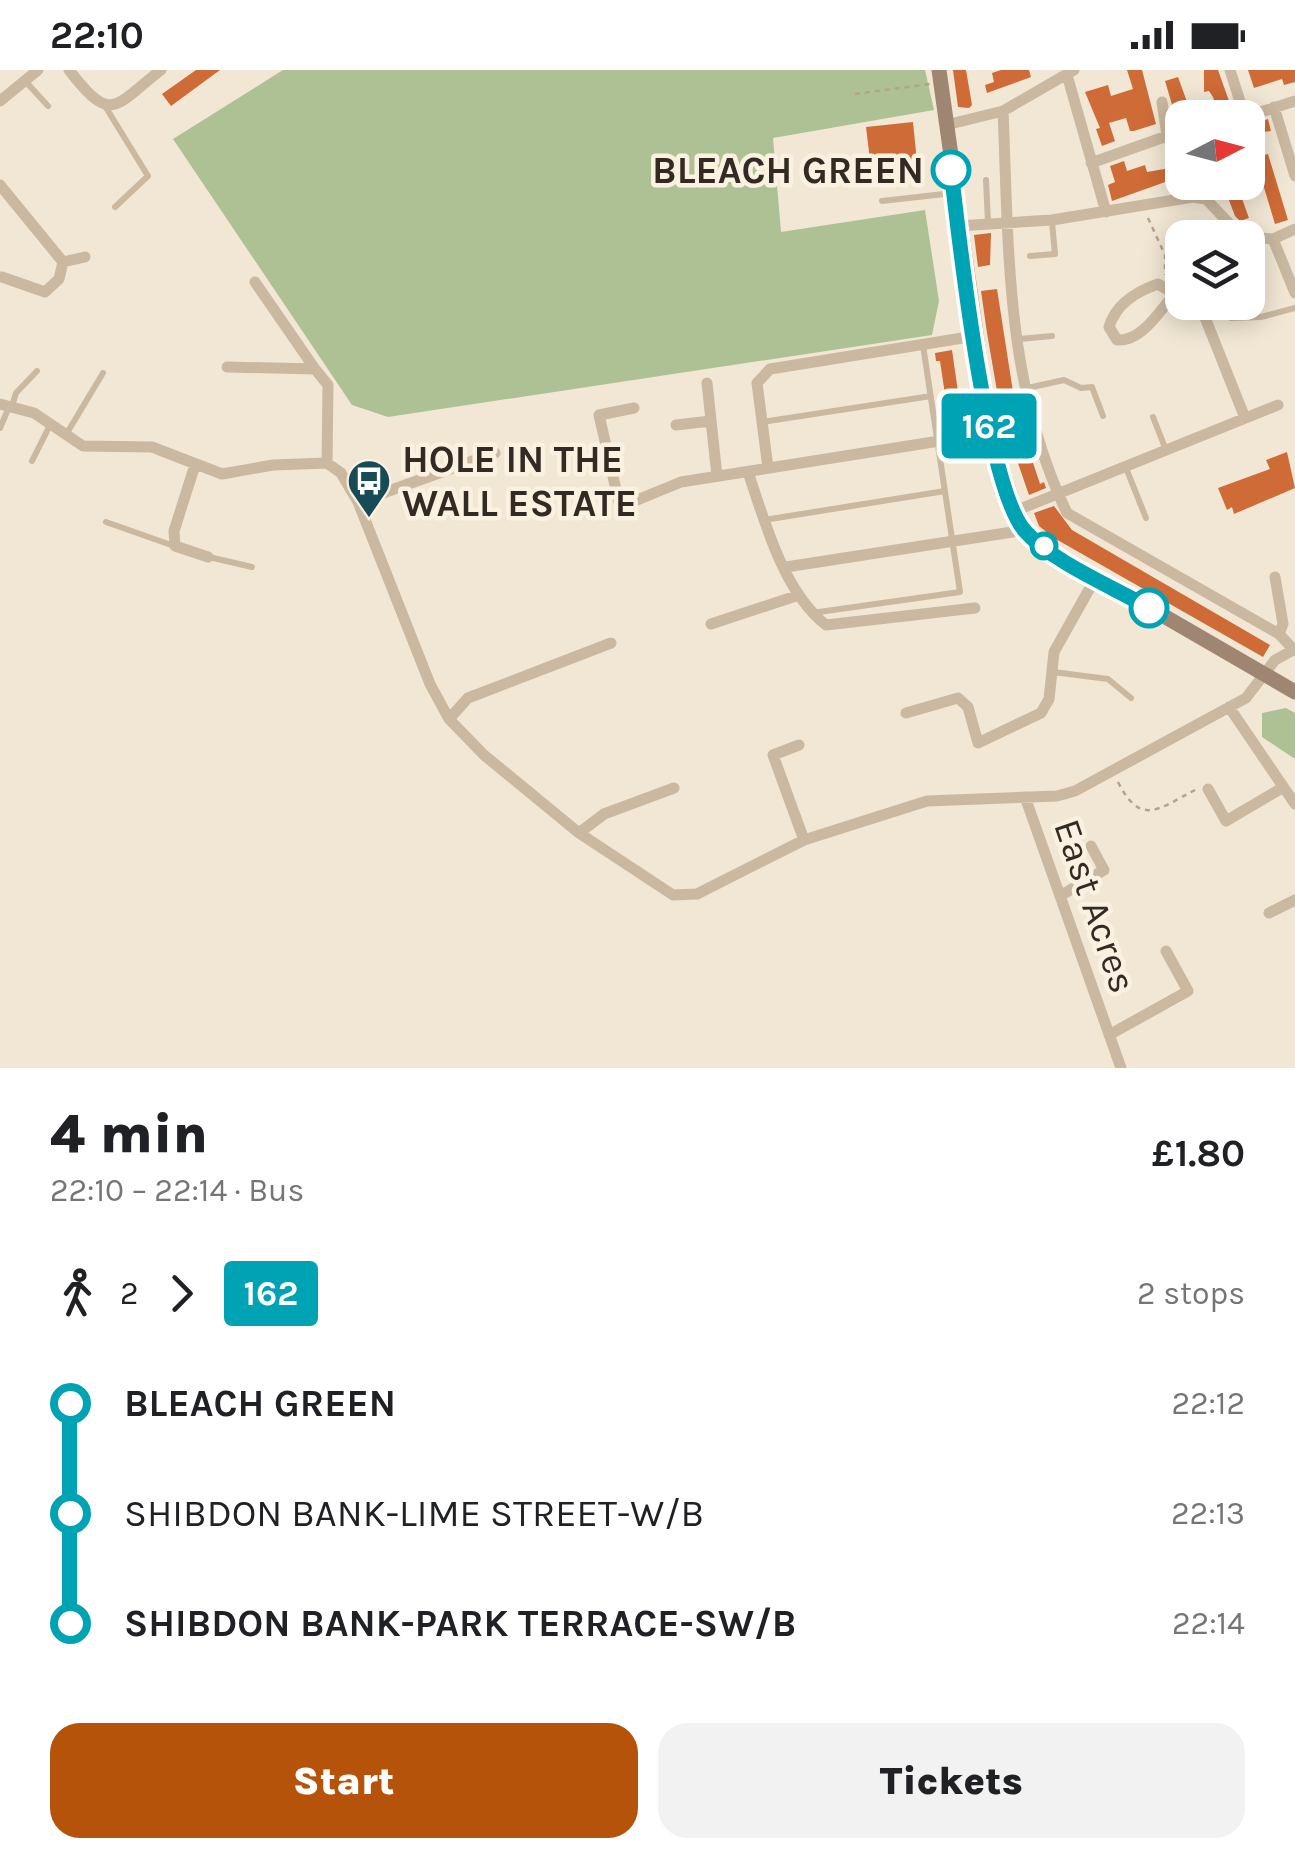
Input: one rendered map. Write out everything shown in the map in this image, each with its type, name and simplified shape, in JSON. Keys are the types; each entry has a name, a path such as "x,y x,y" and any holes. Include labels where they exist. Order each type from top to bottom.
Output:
{"street":[{"path":"0,102 38,70"},
{"path":"69,70 95,103 111,105 161,70"},
{"path":"1230,70 1241,100"},
{"path":"946,125 1003,112 1070,73 1106,212"},
{"path":"940,77 990,433 1024,530 1096,578 1295,692"},
{"path":"1265,111 1295,100"},
{"path":"1091,163 1168,136 1162,102"},
{"path":"1274,107 1295,176"},
{"path":"7,406 50,424 83,446 152,447 222,474 273,465 327,463 341,473 358,502 430,684 449,719 484,755 579,833 673,896 697,894 804,840 927,801 1057,796 1113,771 1246,698 1264,673 1294,650 1278,634 1067,513 1022,389 1003,112"},
{"path":"0,184 64,262"},
{"path":"958,226 1052,220 1184,200"},
{"path":"1206,200 1241,236 1273,239 1295,229"},
{"path":"1273,239 1295,293"},
{"path":"64,262 84,257"},
{"path":"1,275 46,292 58,279 64,262"},
{"path":"255,282 328,386 327,463"},
{"path":"1165,289 1158,284 1141,290 1114,311 1109,328 1117,340 1138,334 1165,309"},
{"path":"1206,320 1246,418"},
{"path":"768,468 757,383 770,369 975,336"},
{"path":"227,367 315,368"},
{"path":"706,383 717,476"},
{"path":"1015,511 1278,405"},
{"path":"634,408 599,414 620,507 681,482 990,433"},
{"path":"676,425 711,421"},
{"path":"358,502 496,453"},
{"path":"195,465 174,531 175,546 208,556"},
{"path":"748,472 764,520 799,595 826,626 975,608"},
{"path":"786,568 1024,530"},
{"path":"1275,577 1283,624 1278,634"},
{"path":"906,713 958,698 968,707 978,743 1040,713 1049,699 1054,652 1096,578"},
{"path":"711,624 799,595"},
{"path":"449,719 468,698 611,643"},
{"path":"1229,707 1295,804"},
{"path":"799,745 773,755 804,840"},
{"path":"579,833 604,814 674,788"},
{"path":"1208,789 1226,821 1282,788"},
{"name":"East Acres","path":"1025,797 1121,1068"},
{"path":"1060,896 1104,870 1091,846"},
{"path":"1270,913 1295,900"},
{"name":"East Acres","path":"1109,1035 1188,990 1166,951"}],"lane":[{"path":"25,81 48,106"},
{"path":"111,105 148,176 115,207"},
{"path":"986,180 988,224"},
{"path":"882,201 954,193"},
{"path":"1030,256 1055,254 1052,220"},
{"path":"1265,317 1295,308"},
{"path":"1016,340 1052,336"},
{"path":"811,613 960,592 923,346"},
{"path":"0,428 7,406 37,371"},
{"path":"66,434 103,373"},
{"path":"1022,389 1064,380 1081,388 1092,388 1104,416"},
{"path":"762,422 931,396"},
{"path":"1153,417 1166,450"},
{"path":"32,461 50,424"},
{"path":"1126,467 1146,518"},
{"path":"764,520 945,491"},
{"path":"106,522 175,546"},
{"path":"208,556 252,566"},
{"path":"1052,672 1108,679 1131,698"}],"path":[{"path":"855,94 940,77"},
{"path":"1142,209 1165,254 1164,281 1158,284"},
{"path":"1113,771 1130,804 1142,811 1157,810 1205,785 1208,789"}],"green space":[{"path":"283,70 925,70 934,110 773,138 781,232 925,210 939,301 932,335 388,417 352,405 173,139"},
{"path":"1286,708 1295,713 1295,759 1262,737 1262,713"}],"building":[{"path":"196,70 220,70 171,106 162,94"},
{"path":"953,70 966,70 972,105 969,108 958,107"},
{"path":"1029,70 1031,77 987,93 985,85 994,82 992,73"},
{"path":"1127,70 1142,70 1156,124 1130,131 1126,118 1109,123 1115,141 1102,146 1096,129 1100,128 1085,92 1108,85 1111,96 1133,89"},
{"path":"1204,70 1218,70 1229,100 1214,100 1209,91 1204,92"},
{"path":"1248,70 1295,70 1295,82 1284,85 1282,79 1254,88"},
{"path":"1178,77 1186,100 1171,100 1165,81"},
{"path":"913,122 918,172 872,177 866,127"},
{"path":"1268,154 1288,220 1275,224 1265,191"},
{"path":"1124,161 1127,171 1145,165 1147,172 1165,169 1165,182 1112,201 1108,185 1115,182 1110,166"},
{"path":"1229,200 1242,200 1249,218 1239,220"},
{"path":"991,233 990,265 978,267 974,235"},
{"path":"997,289 1016,411 1040,484 1044,482 1046,488 1029,495 1001,414 987,333 981,291"},
{"path":"952,350 963,427 950,428 940,361 936,361 935,353"},
{"path":"1287,452 1295,488 1234,514 1232,507 1227,510 1218,488 1270,469 1266,460"},
{"path":"1054,506 1072,530 1270,645 1263,657 1054,538 1039,526 1034,513"}],"bus line":[{"name":"162","path":"951,170 990,433 1019,521 1042,546 1149,608"}],"place":[{"name":"BLEACH GREEN","path":"951,170"},
{"name":"HOLE IN THE WALL ESTATE","path":"369,519"}]}
